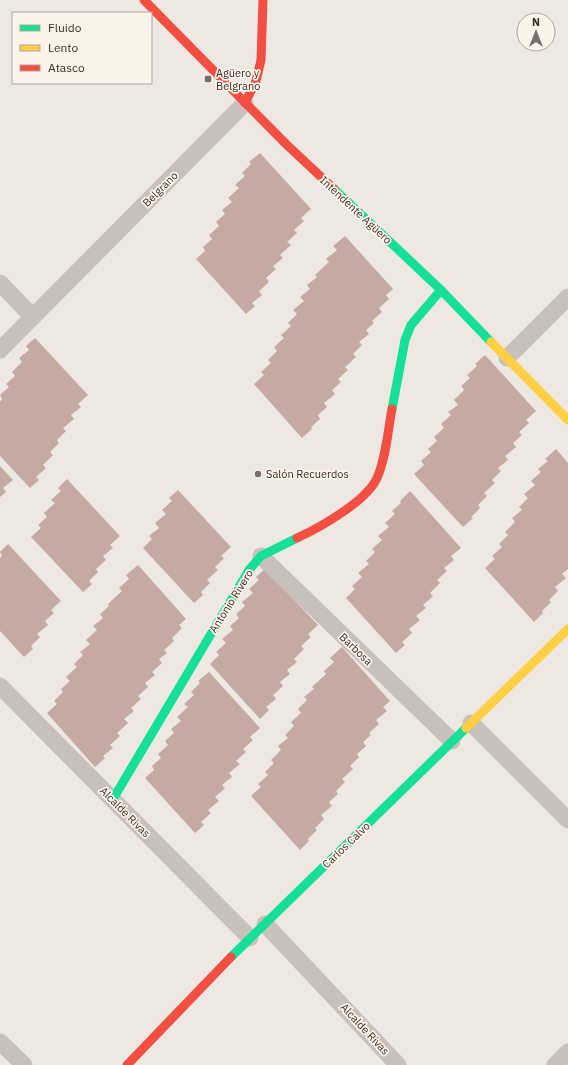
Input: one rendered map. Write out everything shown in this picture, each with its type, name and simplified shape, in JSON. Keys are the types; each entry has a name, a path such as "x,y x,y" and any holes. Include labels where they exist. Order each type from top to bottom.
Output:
{"street":[{"name":"Intendente Agüero","path":"144,0 287,145 441,290 532,385 568,420"},
{"name":"Belgrano","path":"0,350 246,103 256,81 261,60 263,0"},
{"path":"0,283 33,317"},
{"name":"Antonio Rivero","path":"113,799 249,570 261,556 316,529 363,497 377,479 383,458 406,340 411,325 441,290"},
{"path":"507,358 568,297"},
{"name":"Barbosa","path":"261,556 452,741"},
{"name":"Carlos Calvo","path":"127,1065 250,938 568,628"},
{"name":"Alcalde Rivas","path":"0,686 250,938"},
{"path":"471,723 568,820"},
{"name":"Alcalde Rivas","path":"265,924 398,1065"},
{"path":"0,1042 24,1065"},
{"path":"555,1065 568,1052"}],"building":[{"path":"260,153 311,209 301,218 304,221 294,230 297,233 287,242 291,245 280,255 283,258 273,266 276,269 266,278 269,282 259,291 262,295 252,303 255,306 246,314 196,259 205,251 203,247 212,239 209,235 219,226 216,222 225,214 222,210 232,202 228,198 239,188 235,185 245,176 242,173 251,164 249,162"},
{"path":"345,236 393,289 386,295 389,299 379,308 382,312 372,321 374,323 366,330 369,334 359,342 362,345 353,354 356,357 345,367 348,370 338,379 341,382 332,390 335,394 324,403 327,407 318,415 320,419 302,438 254,384 264,375 261,372 271,363 268,360 277,351 274,347 284,338 281,335 291,326 288,323 297,314 293,310 304,301 300,297 310,289 307,285 317,277 315,275 329,262 326,259 337,250 333,246"},
{"path":"35,338 88,395 78,404 81,407 71,415 74,419 63,428 66,431 57,440 59,443 50,452 53,455 43,465 46,468 36,477 39,480 30,488 0,456 0,402 2,399 0,395 9,387 6,384 15,376 12,372 22,362 19,358 29,350 26,346"},
{"path":"485,355 536,411 526,420 529,423 519,432 522,435 513,443 516,447 505,456 508,460 498,468 501,471 492,480 495,483 484,493 487,496 478,505 480,508 471,517 473,518 463,527 414,474 424,465 421,461 431,452 428,449 437,441 434,437 444,428 441,424 451,415 448,412 458,405 454,400 464,390 461,386 470,378 467,375 477,366 475,364"},
{"path":"556,449 568,463 568,569 562,574 566,578 555,587 558,591 549,600 551,602 534,622 485,568 495,559 492,556 502,547 499,544 508,535 505,532 515,522 512,518 522,510 519,507 528,498 524,494 535,485 531,481 541,472 538,469 548,461 545,459"},
{"path":"0,466 13,480 3,488 6,492 0,497"},
{"path":"67,479 120,536 110,545 113,548 103,556 106,560 96,569 98,572 89,581 92,584 83,592 31,537 41,528 38,525 47,517 44,513 55,503 51,500 61,491 58,488"},
{"path":"178,490 231,547 221,556 224,558 215,567 218,570 207,580 210,583 201,592 203,595 194,603 143,548 152,539 149,536 159,528 155,523 166,514 162,510 172,501 169,498"},
{"path":"410,491 461,548 451,556 454,560 444,568 447,571 437,580 440,583 430,593 433,596 423,605 426,608 416,616 420,620 409,629 412,633 402,642 405,645 396,653 346,598 355,589 352,586 362,577 358,573 369,564 366,561 375,552 372,549 382,540 378,536 389,527 385,523 395,514 392,511 401,503 400,501"},
{"path":"8,544 61,601 51,610 54,613 45,621 48,625 37,634 40,637 31,646 33,649 24,657 0,631 0,558 2,556 0,552"},
{"path":"138,565 186,619 179,625 182,628 172,638 174,641 164,650 167,653 159,659 162,663 152,672 155,675 145,683 148,687 138,696 141,699 131,708 134,711 124,719 128,723 117,733 120,736 110,745 113,748 103,756 105,758 95,767 47,713 57,704 54,701 63,692 61,689 70,681 66,677 77,667 74,664 83,655 80,652 90,644 86,640 97,630 93,626 103,618 100,614 122,591 119,588 129,579 126,575"},
{"path":"265,569 318,625 308,634 311,637 301,646 304,649 294,659 297,662 287,670 290,674 280,682 283,686 273,695 276,699 266,707 269,710 260,719 210,664 219,655 216,652 226,643 222,639 233,630 230,626 239,618 236,614 245,606 242,602 253,593 249,589 259,580 256,577"},
{"path":"342,647 390,701 383,707 387,711 376,720 379,724 369,733 371,735 363,742 366,746 357,754 359,757 350,766 353,769 342,779 345,782 336,791 338,794 329,802 332,806 321,815 324,819 315,828 317,830 308,839 309,841 300,850 251,796 261,787 258,784 268,775 265,772 274,763 271,760 281,750 278,746 288,738 285,735 294,726 291,722 301,713 298,709 307,700 304,697 314,689 312,687 326,674 324,671 334,662 330,658"},
{"path":"209,672 260,728 250,737 253,740 243,749 246,752 236,761 240,764 229,773 232,777 222,785 225,788 215,797 219,801 208,810 211,813 201,822 204,825 195,833 145,778 154,770 152,766 161,758 158,754 168,745 165,741 174,733 171,729 181,721 177,717 188,707 184,704 194,695 191,692 200,683 198,681"}],"traffic: fast":[{"path":"334,189 441,290 491,342"},
{"path":"392,409 405,340 411,325 441,290"},
{"path":"113,799 249,570 261,556 297,538"},
{"path":"231,957 466,728"}],"traffic: slow":[{"path":"491,342 568,420"},
{"path":"466,728 568,629"}],"traffic: jam":[{"path":"144,0 287,145 334,189"},
{"path":"245,103 256,81 261,60 263,0"},
{"path":"297,538 342,513 372,487 383,462 392,409"},
{"path":"127,1065 231,957"}],"place":[{"name":"Agüero y Belgrano","path":"208,79"},
{"name":"Salón Recuerdos","path":"258,474"}]}
